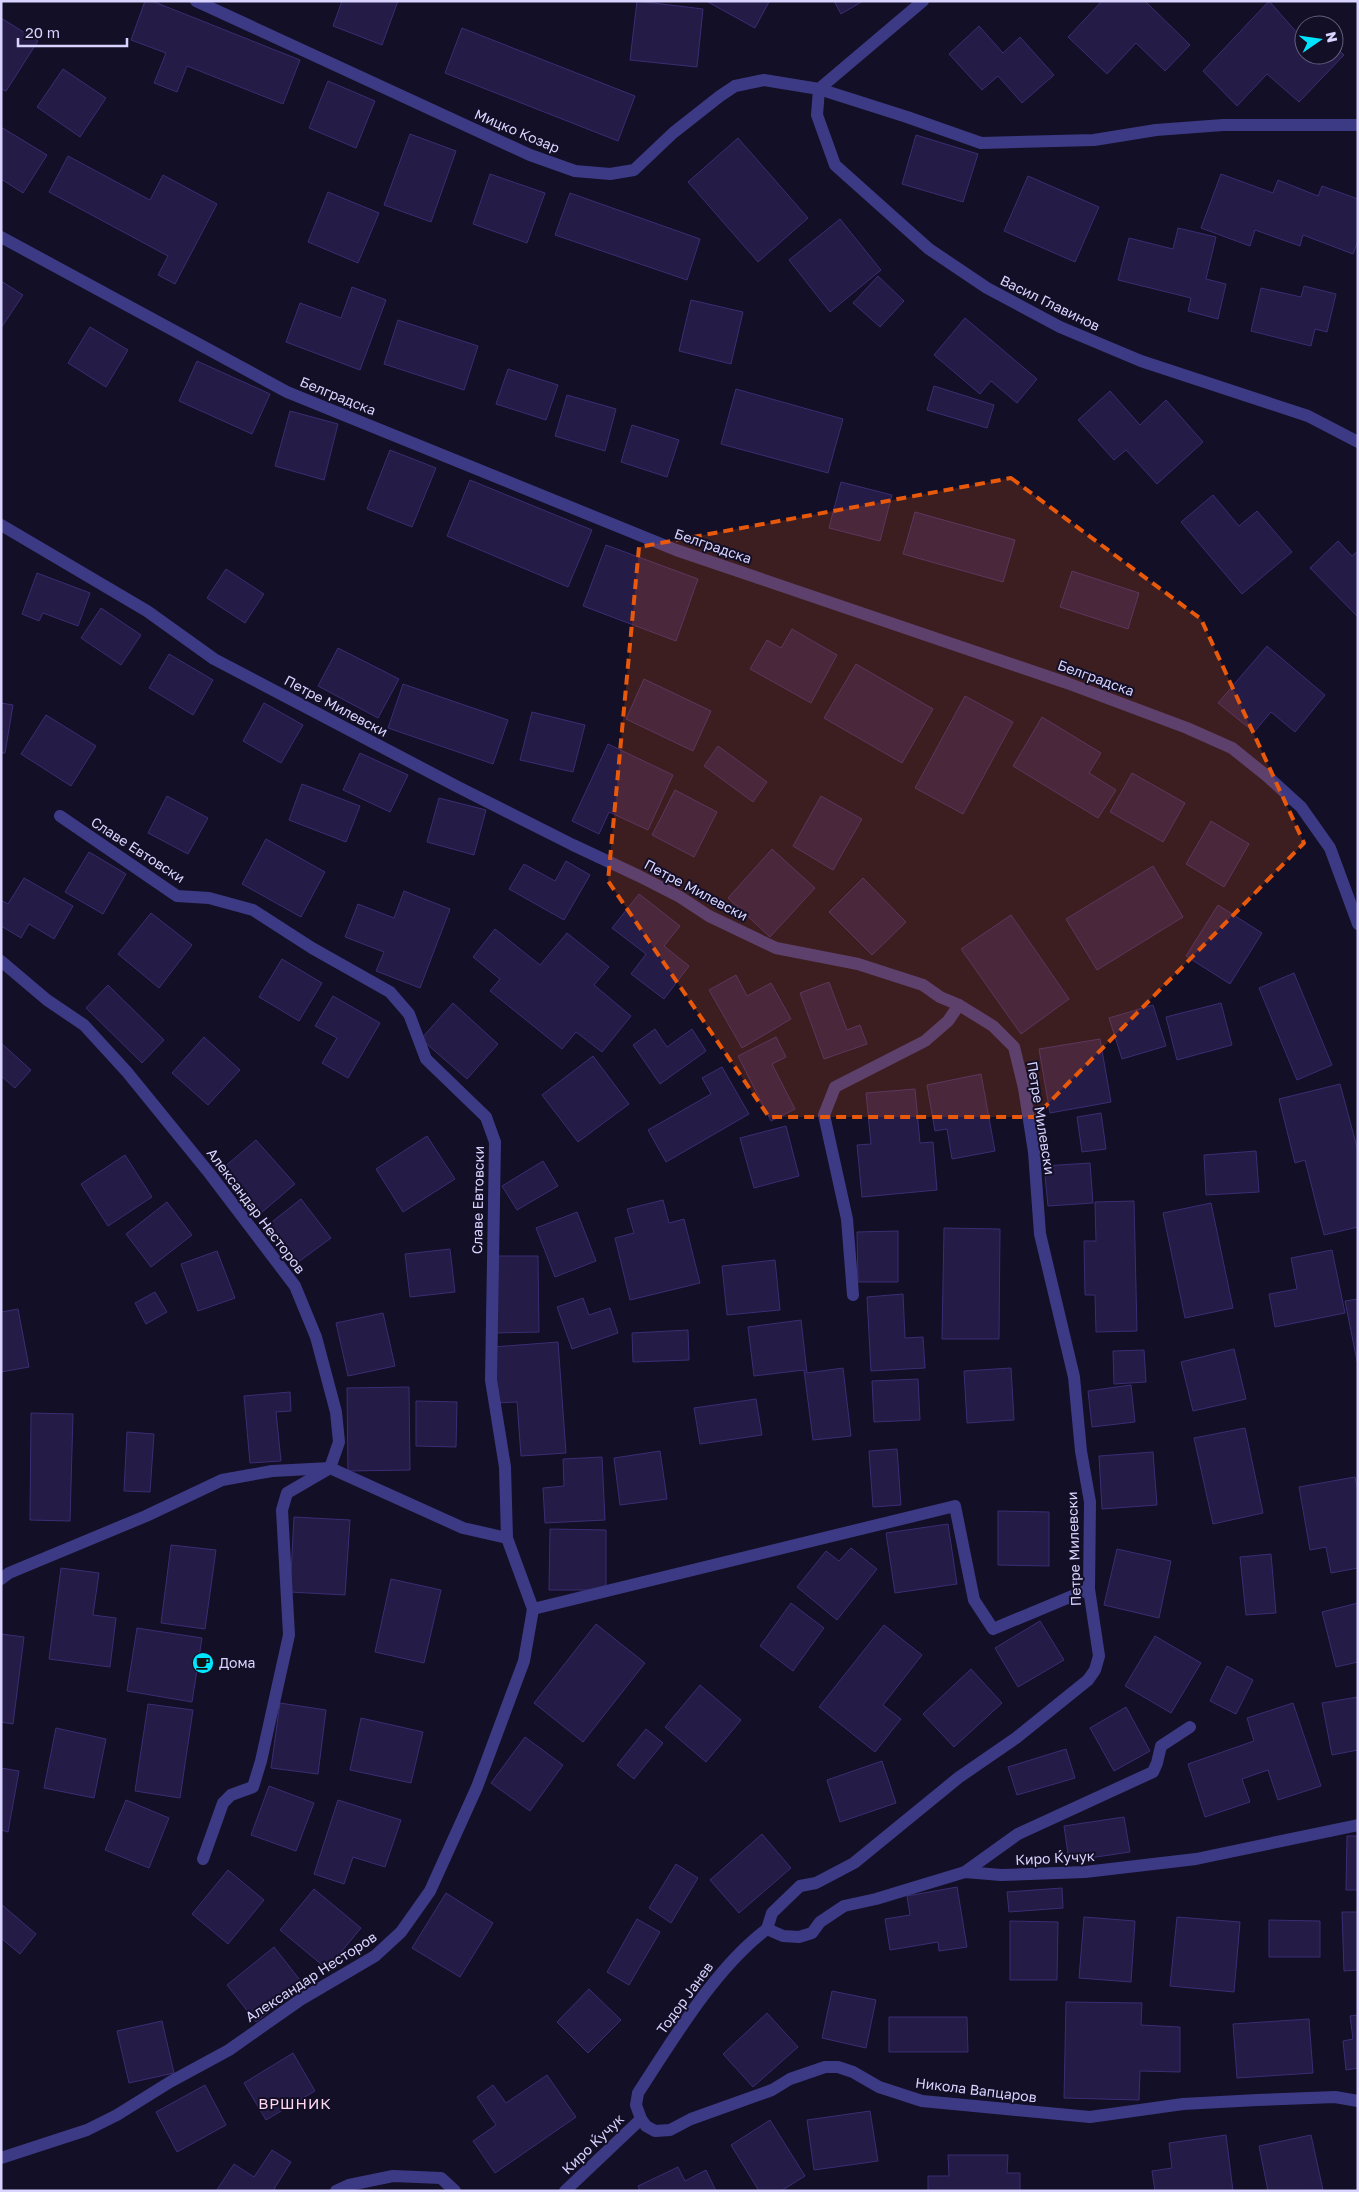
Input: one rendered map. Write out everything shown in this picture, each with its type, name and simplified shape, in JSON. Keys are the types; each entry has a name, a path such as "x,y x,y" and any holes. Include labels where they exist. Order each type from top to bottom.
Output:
{"street":[{"name":"Мицко Козар","path":"196,1 530,155 575,171 610,174 634,170 673,133 735,86 764,80 819,89 981,143 1094,140 1156,130 1223,125 1358,125"},
{"path":"819,89 923,1"},
{"name":"Васил Главинов","path":"819,89 817,115 835,165 929,249 987,288 1060,327 1141,360 1308,416 1358,442"},
{"name":"Белградска","path":"1,237 287,392 676,550 1067,683 1187,728 1232,748 1301,807 1334,857 1358,924"},
{"name":"Петре Милевски","path":"1,524 148,611 214,660 458,787 647,880 680,897 709,916 776,948 858,964 923,985 940,997 959,1005 994,1026 1014,1047 1024,1088 1034,1152 1040,1234 1074,1377 1081,1451 1090,1502 1089,1589 1099,1656 1095,1670 1088,1680 1016,1738 958,1778 854,1863 816,1883 800,1886 772,1913 767,1929"},
{"name":"Славе Евтовски","path":"60,816 177,896 209,898 253,910 312,948 390,992 408,1014 426,1059 486,1117 495,1142 490,1380 505,1466 507,1538 533,1609"},
{"name":"Александар Несторов","path":"1,961 47,1000 84,1026 127,1072 210,1174 294,1286 316,1337 336,1412 339,1442 330,1468"},
{"path":"852,1295 847,1219 824,1115 835,1087 925,1041 948,1021 959,1005"},
{"path":"1,1579 9,1573 146,1516 222,1480 272,1471 330,1468 463,1528 507,1538"},
{"path":"203,1859 223,1803 231,1795 252,1786 261,1761 288,1635 282,1510 287,1492 330,1468"},
{"path":"533,1609 956,1506 974,1600 993,1629 1089,1589"},
{"name":"Александар Несторов","path":"1,2158 87,2130 117,2115 170,2082 229,2050 300,2000 375,1956 401,1932 430,1891 477,1787 524,1661 533,1609"},
{"path":"965,1872 1018,1834 1153,1772 1161,1746 1190,1727"},
{"name":"Киро Ќучук","path":"767,1929 783,1936 799,1937 812,1932 820,1922 844,1906 876,1899 965,1872 1001,1876 1085,1872 1196,1858 1358,1825"},
{"name":"Тодор Јанев","path":"640,2119 636,2105 638,2093 721,1972 746,1944 767,1929"},
{"name":"Никола Вапцаров","path":"640,2119 646,2126 655,2131 670,2130 691,2119 772,2090 790,2080 825,2067 838,2067 853,2072 878,2087 922,2101 1090,2117 1182,2104 1335,2097 1358,2100"},
{"name":"Киро Ќучук","path":"565,2191 640,2119"},
{"path":"336,2191 349,2185 393,2176 441,2178 455,2191"}],"highlighted area":[{"path":"1011,478 1201,619 1304,843 1035,1117 769,1117 608,881 639,547"}],"building":[{"path":"145,1 152,1 300,60 283,104 187,66 177,92 154,83 166,53 131,40"},
{"path":"342,1 398,1 382,45 333,26"},
{"path":"637,1 703,9 697,67 630,60"},
{"path":"834,1 863,1 841,14"},
{"path":"1102,1 1145,1 1190,45 1165,71 1136,43 1107,74 1068,37"},
{"path":"1269,1 1294,29 1294,65 1334,65 1299,102 1267,74 1237,106 1203,71"},
{"path":"708,2 769,2 755,28"},
{"path":"1,18 38,41 6,91 1,89"},
{"path":"979,26 1003,53 1020,37 1054,75 1022,103 998,76 982,90 949,54"},
{"path":"462,28 635,96 618,141 445,73"},
{"path":"63,69 106,98 80,137 37,107"},
{"path":"328,81 375,101 356,148 309,128"},
{"path":"1,127 47,155 23,193 1,179"},
{"path":"410,134 456,151 431,222 384,205"},
{"path":"916,135 978,154 963,202 902,184"},
{"path":"738,138 808,218 758,262 688,182"},
{"path":"68,156 150,200 163,175 217,204 175,284 158,275 168,256 49,192"},
{"path":"490,174 545,193 527,243 473,224"},
{"path":"1221,174 1273,193 1278,180 1318,196 1322,186 1358,199 1358,241 1353,254 1303,235 1300,246 1255,230 1250,246 1201,228"},
{"path":"1028,176 1099,207 1075,262 1004,231"},
{"path":"328,192 379,213 358,263 308,242"},
{"path":"570,193 700,239 687,280 555,235"},
{"path":"840,219 881,270 830,312 789,260"},
{"path":"1178,228 1216,237 1206,279 1226,284 1218,319 1188,311 1191,298 1118,280 1129,238 1173,249"},
{"path":"878,276 904,301 880,327 853,303"},
{"path":"1,281 23,295 1,328"},
{"path":"1304,286 1336,294 1327,332 1315,329 1311,346 1251,331 1261,288 1301,297"},
{"path":"352,287 386,300 360,370 286,342 300,303 341,318"},
{"path":"691,300 743,312 731,364 679,351"},
{"path":"965,318 1037,379 1017,403 991,381 980,394 934,355"},
{"path":"398,320 478,346 464,390 384,364"},
{"path":"90,327 128,350 106,387 68,363"},
{"path":"197,361 270,394 252,434 179,401"},
{"path":"508,369 558,385 546,420 496,404"},
{"path":"934,386 994,405 987,428 927,410"},
{"path":"736,389 843,419 828,473 721,444"},
{"path":"1110,391 1140,425 1166,400 1203,442 1157,484 1126,450 1114,460 1078,420"},
{"path":"567,395 616,409 605,451 555,436"},
{"path":"290,411 338,424 324,480 275,466"},
{"path":"632,425 679,440 667,477 621,462"},
{"path":"390,450 436,468 412,527 367,509"},
{"path":"470,480 592,530 568,587 447,536"},
{"path":"841,482 892,495 880,541 829,528"},
{"path":"1213,495 1239,526 1257,511 1292,552 1242,594 1181,522"},
{"path":"915,512 1015,540 1003,582 903,554"},
{"path":"1338,541 1352,556 1358,551 1358,617 1310,568"},
{"path":"606,545 698,579 676,641 583,606"},
{"path":"226,569 264,594 245,623 207,598"},
{"path":"1072,571 1139,593 1128,629 1060,607"},
{"path":"37,573 90,593 78,626 43,613 39,621 22,614"},
{"path":"101,608 141,635 121,665 81,638"},
{"path":"792,629 837,655 811,703 750,669 767,640 781,648"},
{"path":"1267,646 1325,695 1295,732 1271,712 1254,732 1218,703"},
{"path":"338,648 399,679 378,718 318,686"},
{"path":"169,654 213,680 193,715 149,688"},
{"path":"856,664 933,709 902,763 824,718"},
{"path":"644,679 711,711 693,751 626,719"},
{"path":"403,684 508,720 493,764 388,728"},
{"path":"965,696 1013,722 963,814 915,788"},
{"path":"1,703 13,705 5,753 1,753"},
{"path":"264,703 303,725 281,763 243,741"},
{"path":"532,712 585,725 573,772 520,760"},
{"path":"46,715 96,746 71,786 21,754"},
{"path":"1042,717 1101,753 1089,773 1116,790 1098,818 1013,766"},
{"path":"608,744 673,775 648,830 609,812 599,834 572,821"},
{"path":"718,746 767,782 753,802 704,766"},
{"path":"360,753 408,775 390,812 343,790"},
{"path":"1132,773 1185,803 1163,842 1110,812"},
{"path":"302,784 360,806 346,842 289,820"},
{"path":"675,790 717,812 694,857 652,835"},
{"path":"167,796 208,818 188,854 148,833"},
{"path":"821,796 862,819 833,870 793,846"},
{"path":"439,798 486,810 474,855 427,842"},
{"path":"1211,821 1249,844 1224,887 1186,864"},
{"path":"266,839 325,872 301,917 242,884"},
{"path":"772,849 815,888 770,937 728,898"},
{"path":"89,852 126,874 103,914 65,892"},
{"path":"566,861 590,875 564,920 509,889 524,864 555,881"},
{"path":"1153,866 1183,917 1097,970 1066,919"},
{"path":"24,878 73,906 54,939 29,924 21,938 1,926 1,900 8,904"},
{"path":"863,878 906,922 872,955 829,912"},
{"path":"404,891 450,909 420,988 376,971 384,952 345,937 358,904 394,918"},
{"path":"639,894 680,926 664,946 689,966 664,999 631,974 646,954 612,928"},
{"path":"1218,905 1262,933 1230,984 1186,956"},
{"path":"151,913 192,945 159,988 118,954"},
{"path":"1011,915 1069,999 1021,1034 961,949"},
{"path":"495,929 540,965 567,933 609,967 594,985 631,1016 602,1052 576,1032 562,1049 490,991 500,979 473,957"},
{"path":"282,959 322,983 299,1021 259,997"},
{"path":"1294,973 1332,1065 1297,1080 1259,988"},
{"path":"736,975 747,996 771,983 791,1019 742,1048 709,990"},
{"path":"829,982 847,1030 860,1025 867,1044 824,1059 800,993"},
{"path":"108,985 164,1040 142,1063 86,1008"},
{"path":"333,996 380,1023 348,1078 322,1063 337,1038 315,1026"},
{"path":"453,1003 498,1044 467,1079 421,1039"},
{"path":"1221,1003 1232,1045 1177,1060 1166,1017"},
{"path":"1153,1005 1166,1046 1122,1059 1109,1018"},
{"path":"655,1029 667,1047 692,1029 706,1051 660,1084 633,1045"},
{"path":"204,1037 240,1070 208,1105 172,1073"},
{"path":"776,1037 786,1057 772,1064 795,1109 771,1121 738,1056"},
{"path":"1100,1039 1111,1102 1050,1113 1039,1049"},
{"path":"1,1043 31,1070 15,1088 1,1076"},
{"path":"593,1056 629,1104 578,1142 542,1095"},
{"path":"722,1067 749,1114 666,1162 648,1130 711,1094 702,1078"},
{"path":"981,1074 995,1151 952,1159 947,1129 935,1131 927,1085"},
{"path":"1340,1084 1358,1151 1358,1227 1324,1235 1305,1160 1295,1163 1279,1099"},
{"path":"915,1089 920,1143 933,1142 937,1190 862,1197 857,1145 871,1144 866,1093"},
{"path":"1101,1113 1106,1149 1082,1152 1077,1117"},
{"path":"786,1126 799,1176 754,1188 740,1138"},
{"path":"427,1136 455,1179 403,1212 376,1169"},
{"path":"256,1140 295,1184 261,1213 222,1169"},
{"path":"1256,1151 1259,1192 1206,1195 1204,1155"},
{"path":"125,1155 152,1197 108,1226 81,1184"},
{"path":"543,1161 558,1186 517,1210 502,1186"},
{"path":"1090,1163 1093,1203 1048,1206 1044,1166"},
{"path":"301,1199 331,1238 297,1263 268,1225"},
{"path":"663,1200 669,1223 684,1219 700,1283 630,1300 615,1238 634,1233 627,1209"},
{"path":"1134,1201 1137,1331 1096,1332 1095,1295 1085,1295 1084,1241 1096,1241 1095,1202"},
{"path":"167,1202 192,1235 151,1267 126,1234"},
{"path":"1211,1203 1233,1308 1185,1318 1163,1213"},
{"path":"577,1212 596,1261 555,1277 536,1228"},
{"path":"944,1228 1000,1229 999,1339 942,1339"},
{"path":"898,1231 898,1282 858,1282 857,1232"},
{"path":"450,1249 455,1292 410,1297 405,1254"},
{"path":"1332,1250 1345,1313 1275,1327 1269,1294 1297,1289 1291,1258"},
{"path":"217,1251 235,1298 198,1311 181,1264"},
{"path":"494,1256 538,1256 539,1332 495,1333"},
{"path":"775,1260 780,1310 727,1315 722,1266"},
{"path":"155,1292 167,1312 146,1324 135,1303"},
{"path":"903,1294 905,1338 923,1337 925,1368 871,1371 867,1297"},
{"path":"583,1298 589,1315 610,1308 618,1333 572,1349 557,1307"},
{"path":"1358,1299 1358,1366 1345,1301"},
{"path":"18,1309 29,1367 1,1372 1,1312"},
{"path":"383,1313 395,1366 348,1376 336,1323"},
{"path":"801,1320 807,1373 843,1368 851,1436 813,1440 804,1370 754,1376 748,1327"},
{"path":"688,1330 689,1360 633,1362 632,1333"},
{"path":"558,1342 566,1453 521,1456 517,1402 497,1403 493,1347"},
{"path":"1234,1349 1246,1399 1193,1411 1181,1362"},
{"path":"1144,1350 1146,1382 1114,1384 1113,1351"},
{"path":"1011,1368 1014,1420 967,1423 964,1371"},
{"path":"918,1379 920,1420 874,1422 872,1381"},
{"path":"1131,1385 1135,1422 1092,1427 1088,1391"},
{"path":"409,1387 410,1470 348,1471 347,1388"},
{"path":"290,1392 291,1411 276,1412 281,1461 250,1463 244,1396"},
{"path":"756,1399 762,1435 700,1444 694,1408"},
{"path":"416,1401 457,1402 456,1447 416,1446"},
{"path":"31,1413 73,1414 70,1521 30,1520"},
{"path":"1245,1428 1263,1513 1213,1524 1194,1438"},
{"path":"127,1432 154,1434 150,1492 124,1491"},
{"path":"897,1449 901,1505 873,1507 869,1451"},
{"path":"660,1451 667,1499 620,1505 614,1458"},
{"path":"1153,1452 1157,1505 1102,1509 1099,1456"},
{"path":"602,1457 605,1520 545,1523 543,1488 564,1486 563,1459"},
{"path":"1355,1477 1358,1491 1358,1568 1331,1573 1326,1547 1310,1550 1299,1487"},
{"path":"998,1511 1049,1512 1049,1566 998,1565"},
{"path":"294,1517 350,1520 345,1595 290,1592"},
{"path":"948,1524 957,1584 895,1593 886,1533"},
{"path":"550,1529 606,1530 606,1590 549,1590"},
{"path":"171,1545 216,1550 205,1629 161,1623"},
{"path":"851,1548 877,1569 837,1620 797,1587 826,1551 839,1561"},
{"path":"1117,1549 1171,1561 1159,1618 1104,1605"},
{"path":"1271,1554 1276,1613 1246,1615 1240,1557"},
{"path":"61,1568 99,1573 93,1615 116,1618 110,1667 49,1659"},
{"path":"391,1579 441,1590 424,1663 375,1652"},
{"path":"791,1603 824,1628 793,1671 760,1646"},
{"path":"1358,1603 1358,1662 1336,1667 1322,1612"},
{"path":"1040,1621 1064,1660 1018,1687 995,1648"},
{"path":"596,1624 645,1663 583,1742 534,1703"},
{"path":"884,1625 922,1655 883,1705 901,1719 875,1752 819,1707"},
{"path":"137,1628 202,1638 192,1702 127,1691"},
{"path":"1,1634 24,1637 13,1724 1,1722"},
{"path":"1155,1636 1201,1663 1171,1713 1125,1686"},
{"path":"1227,1666 1253,1680 1236,1714 1210,1701"},
{"path":"971,1669 1002,1703 954,1747 923,1714"},
{"path":"700,1685 741,1720 706,1762 665,1727"},
{"path":"1358,1697 1358,1750 1332,1755 1322,1703"},
{"path":"280,1703 326,1710 318,1774 271,1768"},
{"path":"1293,1703 1321,1786 1278,1800 1268,1770 1242,1779 1250,1802 1205,1817 1188,1764 1254,1741 1247,1718"},
{"path":"148,1704 193,1710 180,1798 135,1791"},
{"path":"1126,1707 1150,1751 1114,1771 1090,1728"},
{"path":"361,1718 423,1732 411,1783 350,1770"},
{"path":"56,1728 106,1739 94,1798 44,1788"},
{"path":"646,1729 663,1743 634,1779 617,1765"},
{"path":"525,1737 563,1765 530,1811 491,1783"},
{"path":"1066,1749 1075,1778 1017,1795 1008,1767"},
{"path":"882,1761 896,1803 840,1822 827,1780"},
{"path":"1,1768 19,1771 8,1832 1,1830"},
{"path":"269,1786 314,1803 296,1851 251,1835"},
{"path":"126,1800 169,1818 149,1868 105,1850"},
{"path":"338,1800 401,1820 385,1867 353,1857 344,1884 314,1874"},
{"path":"1124,1817 1130,1852 1069,1861 1064,1826"},
{"path":"762,1834 791,1868 739,1913 710,1880"},
{"path":"1347,1836 1358,1836 1358,1890 1346,1890"},
{"path":"676,1864 698,1878 671,1923 649,1908"},
{"path":"228,1870 264,1900 228,1944 192,1914"},
{"path":"957,1887 967,1947 939,1951 938,1942 890,1950 885,1919 910,1915 907,1896"},
{"path":"1062,1888 1063,1908 1009,1912 1007,1892"},
{"path":"314,1889 361,1928 327,1969 280,1930"},
{"path":"446,1893 493,1923 460,1977 412,1948"},
{"path":"1,1904 36,1934 20,1954 1,1938"},
{"path":"1342,1912 1358,1912 1358,1970 1344,1971"},
{"path":"1084,1917 1135,1921 1131,1982 1079,1978"},
{"path":"1177,1917 1240,1922 1234,1992 1170,1986"},
{"path":"637,1919 660,1932 629,1985 607,1972"},
{"path":"1269,1920 1320,1921 1320,1957 1269,1957"},
{"path":"1010,1921 1058,1922 1057,1980 1010,1980"},
{"path":"274,1947 303,1984 256,2022 227,1985"},
{"path":"589,1989 621,2020 588,2053 557,2022"},
{"path":"832,1991 876,2000 866,2048 822,2038"},
{"path":"1066,2002 1142,2003 1141,2025 1180,2027 1180,2072 1140,2071 1139,2100 1064,2098"},
{"path":"767,2013 798,2047 753,2087 723,2054"},
{"path":"1358,2015 1358,2068 1346,2070 1343,2041 1353,2039 1350,2016"},
{"path":"889,2017 967,2017 968,2052 889,2052"},
{"path":"1309,2019 1313,2073 1237,2078 1233,2024"},
{"path":"162,2021 174,2073 129,2083 117,2031"},
{"path":"293,2053 315,2091 266,2120 244,2083"},
{"path":"547,2075 576,2117 495,2173 473,2141 496,2125 477,2097 493,2085 506,2103"},
{"path":"205,2085 226,2125 177,2152 156,2112"},
{"path":"870,2111 878,2161 814,2170 807,2120"},
{"path":"770,2120 805,2176 781,2191 759,2191 731,2145"},
{"path":"1226,2135 1233,2191 1155,2191 1152,2171 1172,2168 1169,2143"},
{"path":"1311,2135 1323,2190 1268,2191 1259,2146"},
{"path":"272,2150 291,2162 274,2189 277,2191 216,2191 234,2164 254,2177"},
{"path":"948,2155 1008,2155 1007,2173 1020,2173 1020,2191 928,2191 928,2176 949,2176"},
{"path":"678,2167 685,2181 706,2170 716,2191 640,2191 638,2186"}],"place":[{"name":"Дома","path":"203,1663"}],"district":[{"name":"ВРШНИК","path":"295,2104"}]}
